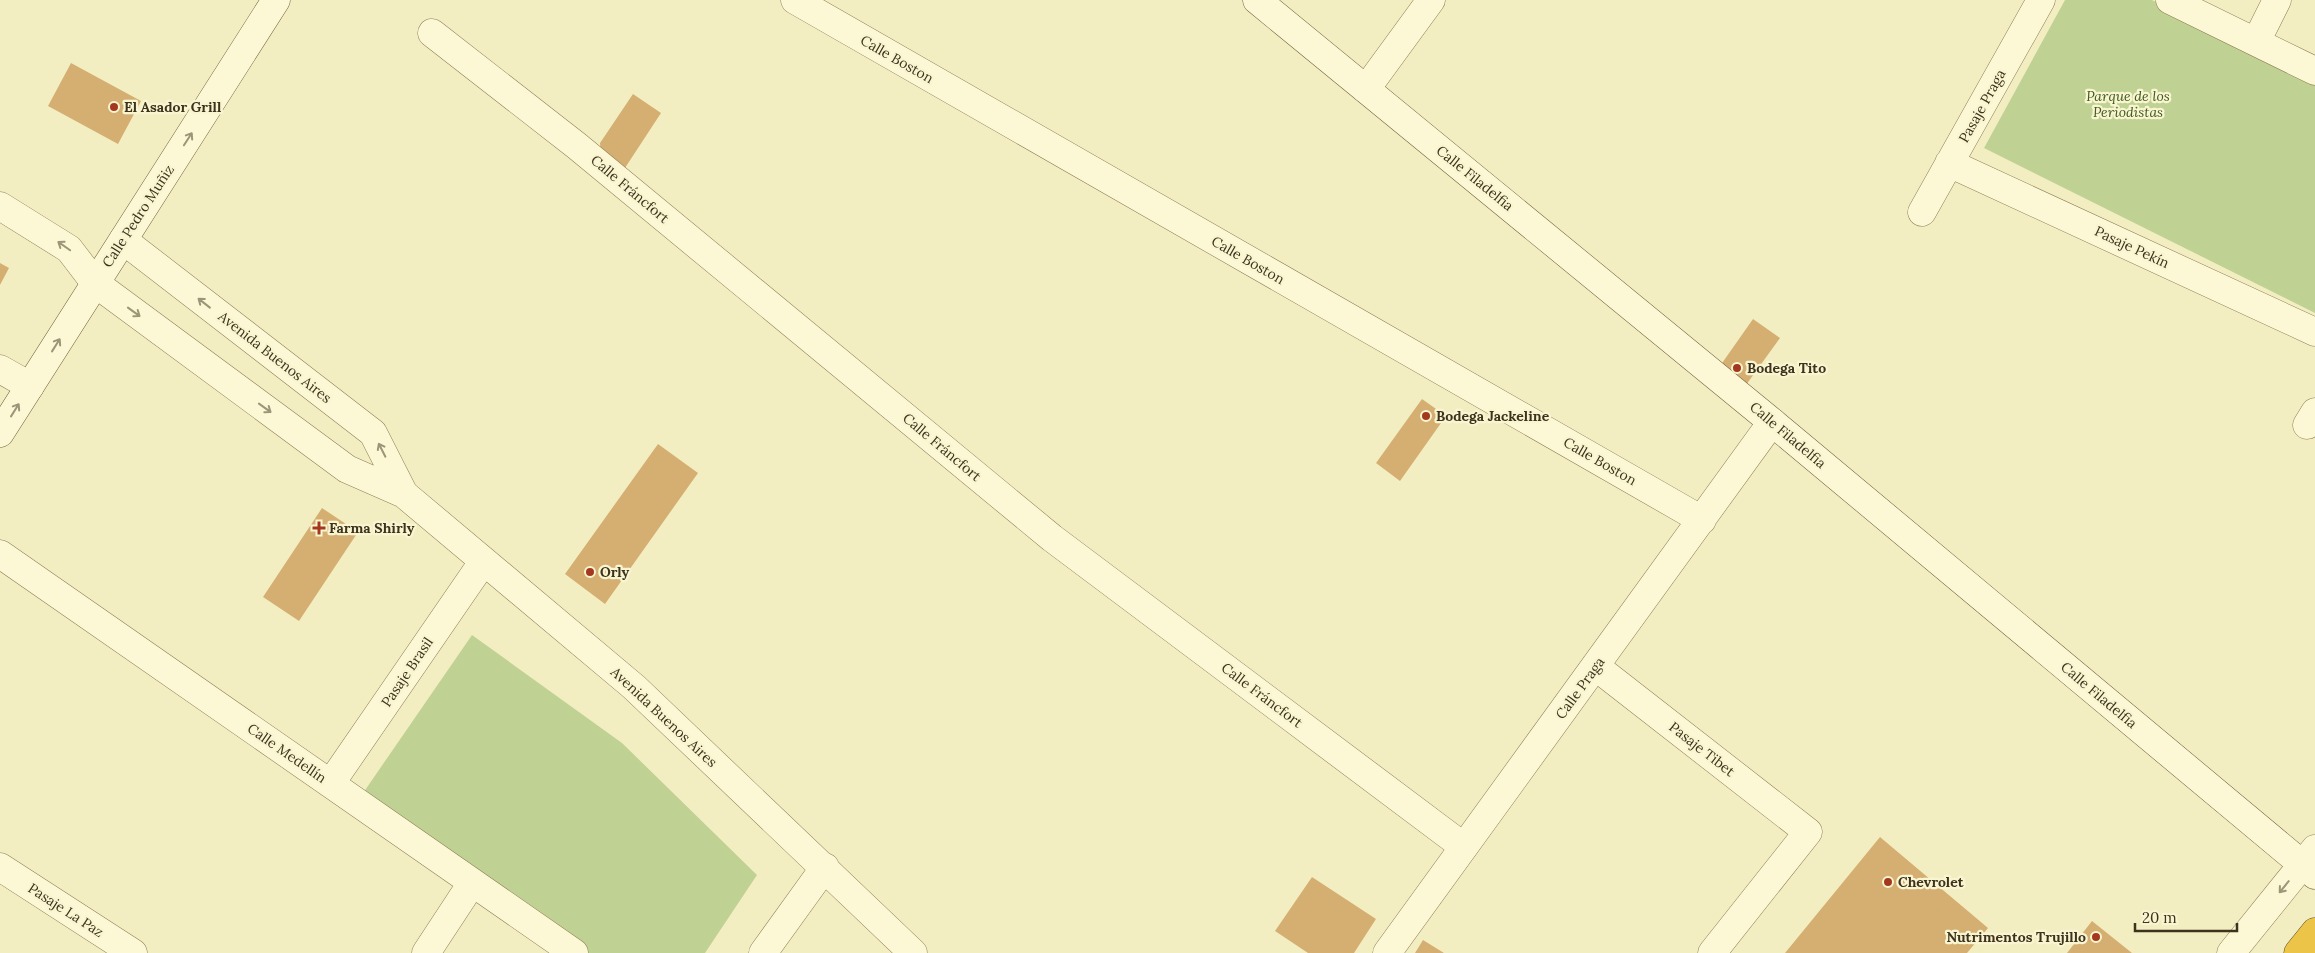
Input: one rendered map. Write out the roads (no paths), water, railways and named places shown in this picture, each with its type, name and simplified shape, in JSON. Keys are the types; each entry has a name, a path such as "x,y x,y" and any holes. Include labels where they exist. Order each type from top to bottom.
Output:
{"highway":[{"path":"2298,953 2315,932"}],"street":[{"name":"Calle Pedro Muñiz","path":"0,433 276,0"},
{"name":"Calle Boston","path":"795,0 1702,520"},
{"name":"Calle Filadelfia","path":"1257,0 2311,863"},
{"path":"1366,89 1430,0"},
{"name":"Pasaje Praga","path":"1922,212 2041,0"},
{"path":"2170,0 2315,71"},
{"path":"2256,42 2277,0"},
{"name":"Calle Fráncfort","path":"432,33 577,146 1052,538 1464,847"},
{"name":"Pasaje Pekín","path":"1949,163 2315,332"},
{"name":"Avenida Buenos Aires","path":"0,206 69,249 95,283 347,469 404,494 634,687 825,867 913,953"},
{"name":"Avenida Buenos Aires","path":"123,240 373,433 404,494"},
{"path":"0,369 30,386"},
{"name":"Calle Praga","path":"1387,953 1772,422"},
{"name":"Calle Medellín","path":"0,554 574,953"},
{"name":"Pasaje Brasil","path":"331,783 483,562"},
{"name":"Pasaje Tibet","path":"1595,666 1808,832 1712,953"},
{"path":"2231,953 2311,863"},
{"name":"Pasaje La Paz","path":"0,867 133,953"},
{"path":"763,953 825,867"},
{"path":"426,953 472,883"}],"place":[{"name":"El Asador Grill","path":"114,107"},
{"name":"Bodega Tito","path":"1737,368"},
{"name":"Bodega Jackeline","path":"1426,416"},
{"name":"Farma Shirly","path":"319,528"},
{"name":"Orly","path":"590,572"},
{"name":"Chevrolet","path":"1888,882"},
{"name":"Nutrimentos Trujillo","path":"2096,937"}],"park label":[{"name":"Parque de los Periodistas","path":"2128,104"}]}
